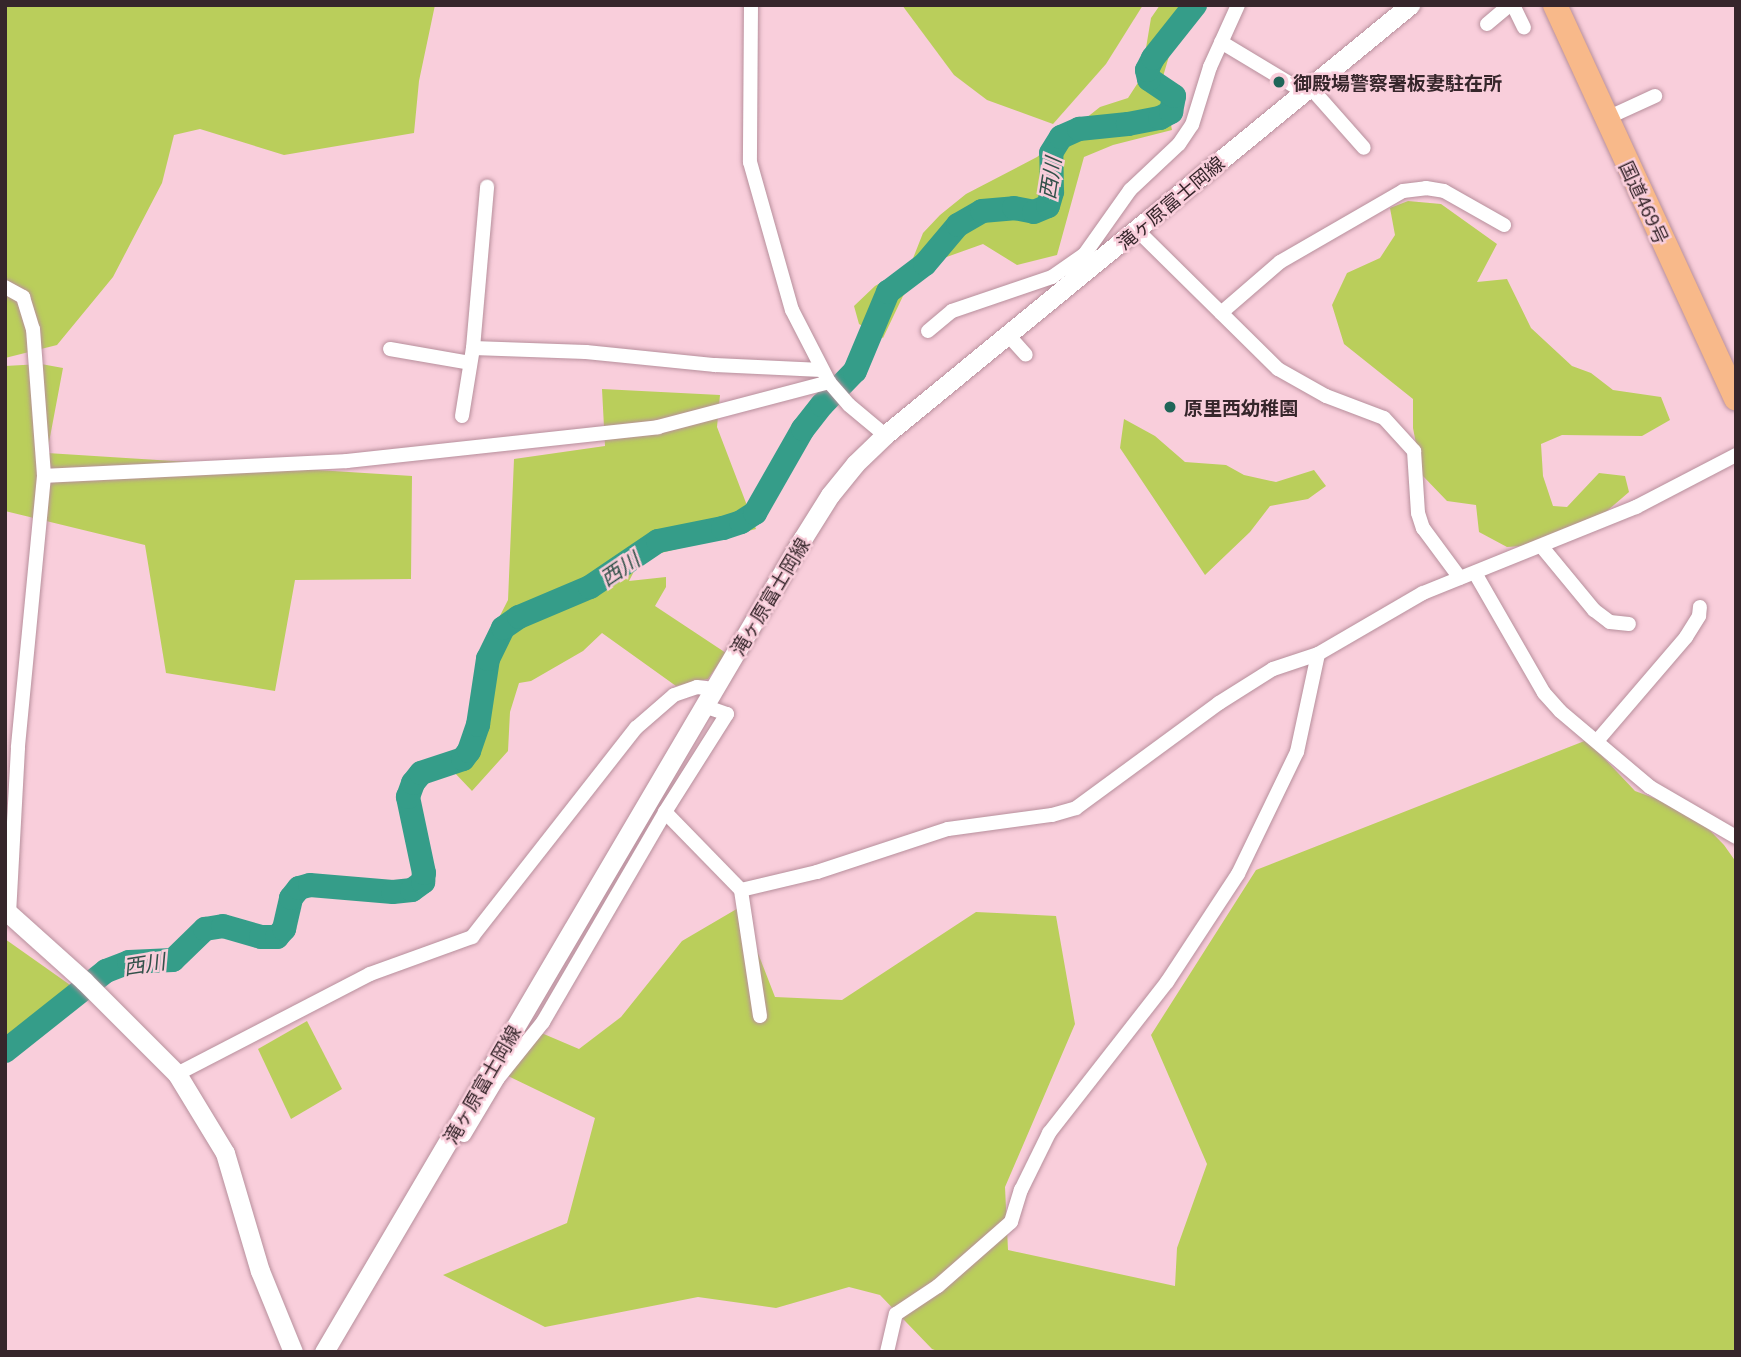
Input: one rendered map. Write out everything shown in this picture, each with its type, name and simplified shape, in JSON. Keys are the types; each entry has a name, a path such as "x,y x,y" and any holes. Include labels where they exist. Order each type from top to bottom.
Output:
{"highway":[{"name":"国道469号","path":"1555,5 1736,398"}],"main road":[{"name":"滝ヶ原富士岡線","path":"324,1352 830,495 855,464 885,435 1009,336 1089,260 1137,230 1410,5"},
{"path":"7,912 84,981 177,1074 225,1153 260,1270 293,1352"}],"street":[{"path":"751,5 750,162 792,310 826,376 845,401 885,435"},
{"path":"1487,24 1511,5 1524,27"},
{"path":"928,331 953,312 1052,277 1089,260 1130,190 1179,144 1201,103 1210,67 1235,6"},
{"path":"1222,42 1307,90 1364,148"},
{"path":"1607,118 1655,96"},
{"path":"462,416 472,355 486,187"},
{"path":"1221,313 1280,262 1403,191 1426,188 1444,191 1504,225"},
{"path":"1137,230 1278,369 1326,396 1384,418 1414,451 1418,513 1423,528 1460,578"},
{"path":"5,286 23,297 33,329 44,476 18,748 7,912"},
{"path":"1009,336 1026,355"},
{"path":"390,349 472,355 586,352 826,376"},
{"path":"44,476 188,471 347,461 658,428 826,376"},
{"path":"741,890 817,872 948,829 1052,815 1076,808 1219,703 1273,669 1318,654 1423,593 1636,507 1736,455"},
{"path":"1542,547 1594,610 1610,622 1629,624"},
{"path":"1475,573 1544,693 1560,711 1650,787 1736,836"},
{"path":"1597,741 1686,637 1699,616 1700,607"},
{"path":"887,1352 896,1314 948,1278 1010,1222 1021,1190 1049,1133 1167,982 1231,885 1297,752 1318,654"},
{"path":"177,1074 370,974 472,937 636,729 674,695 697,687 727,714 665,812 543,1022 498,1078 464,1135"},
{"path":"665,812 741,890 760,1016"}],"green space":[{"path":"5,5 435,5 419,81 414,133 284,155 200,129 174,135 162,183 113,277 57,345 5,358"},
{"path":"902,5 1143,5 1106,64 1053,124 987,100 954,75"},
{"path":"1160,5 1184,5 1162,80 1172,130 1113,145 1084,157 1057,255 1017,265 983,244 927,264 903,296 883,338 859,324 854,306 875,286 910,266 923,233 940,215 966,194 1037,157 1100,107 1128,98 1141,78 1151,18"},
{"path":"1408,201 1441,204 1497,244 1477,282 1507,279 1531,328 1572,366 1591,373 1613,390 1661,397 1670,420 1642,436 1562,435 1541,444 1543,476 1553,506 1567,507 1599,473 1625,476 1629,492 1600,517 1523,546 1507,547 1479,532 1476,505 1447,501 1422,475 1413,428 1413,399 1344,344 1332,305 1347,273 1380,258 1395,235 1390,208"},
{"path":"41,364 63,368 47,453 412,476 411,579 295,580 275,691 166,673 145,545 5,511 5,366"},
{"path":"602,389 720,395 717,427 756,529 641,558 629,581 666,577 666,587 655,606 726,653 708,679 676,686 602,633 583,651 531,681 519,683 510,712 508,751 472,791 453,771 470,738 481,653 508,600 514,459 605,446"},
{"path":"1124,419 1155,436 1185,462 1226,465 1244,475 1276,482 1314,470 1326,486 1308,499 1270,506 1250,532 1205,575 1120,448"},
{"path":"1587,740 1635,791 1692,812 1724,845 1736,862 1736,1352 940,1352 932,1349 880,1295 849,1287 776,1308 698,1297 545,1327 443,1275 567,1223 595,1118 508,1076 532,1029 579,1049 621,1017 682,941 740,907 775,997 842,1000 976,912 1056,916 1075,1024 1005,1187 1008,1250 1175,1286 1177,1248 1207,1164 1151,1035 1256,870"},
{"path":"5,939 73,987 5,1044"},
{"path":"307,1021 342,1089 291,1119 258,1049"}],"waterway":[{"name":"西川","path":"5,1051 106,971 129,962 173,960 205,929 223,926 261,937 277,937 284,929 291,898 299,888 310,885 393,892 412,890 423,882 424,873 408,797 413,783 421,773 463,759 469,751 478,725 488,659 503,628 519,617 590,587 658,541 723,528 741,522 755,513 803,429 855,371 888,292 925,264 958,225 982,211 1014,208 1034,212 1048,206 1052,192 1051,153 1061,137 1079,129 1128,124 1160,118 1171,112 1174,96 1149,79 1147,70 1153,58 1195,5"}],"place":[{"name":"御殿場警察署板妻駐在所","path":"1279,82"},
{"name":"原里西幼稚園","path":"1170,407"}]}
